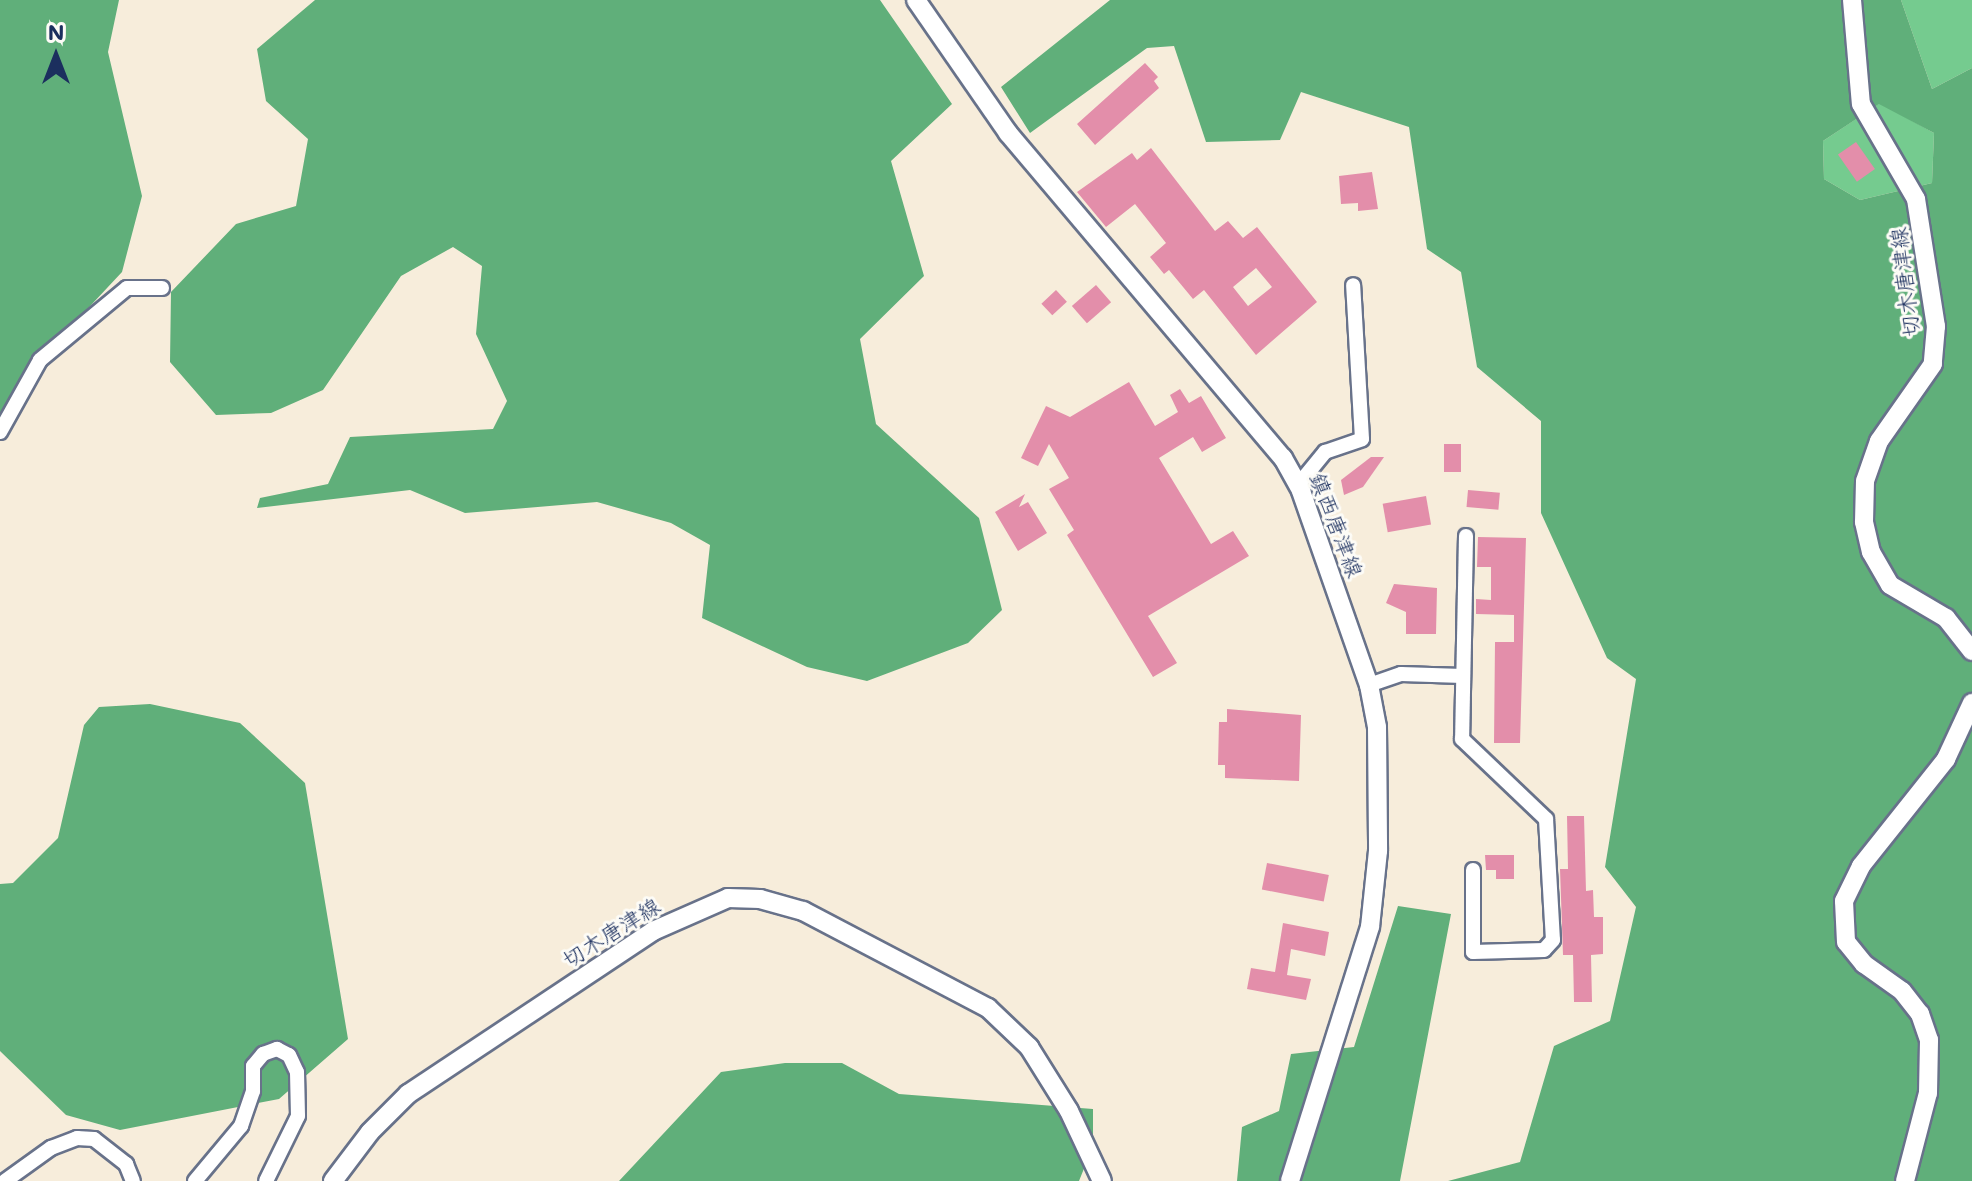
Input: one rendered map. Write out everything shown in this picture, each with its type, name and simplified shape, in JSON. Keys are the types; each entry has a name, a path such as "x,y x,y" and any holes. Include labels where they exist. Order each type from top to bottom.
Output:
{"main road":[{"name":"鎮西唐津線","path":"916,0 1008,133 1283,458 1298,485 1369,685 1377,727 1378,851 1370,927 1290,1181"},
{"name":"切木唐津線","path":"1852,0 1861,104 1916,199 1936,326 1933,364 1879,441 1865,481 1864,522 1871,552 1890,585 1946,618 1972,651"},
{"path":"1905,1181 1928,1093 1929,1040 1920,1014 1902,991 1864,964 1846,942 1841,922 1844,901 1861,866 1946,759 1972,703"},
{"name":"切木唐津線","path":"333,1181 370,1132 408,1094 653,931 728,898 760,899 803,911 988,1008 1029,1047 1069,1111 1102,1181"}],"street":[{"path":"1298,485 1325,452 1362,439 1353,285"},
{"path":"0,432 40,360 127,288 162,288"},
{"path":"1466,536 1462,739 1546,819 1553,940 1544,950 1473,952 1473,870"},
{"path":"1369,685 1401,674 1463,676"},
{"path":"195,1181 241,1126 253,1091 253,1066 263,1054 277,1049 289,1055 297,1072 298,1116 266,1181"},
{"path":"5,1181 51,1148 77,1138 94,1139 126,1164 133,1181"}],"green space":[{"path":"0,0 119,0 108,52 142,196 122,272 35,365 0,424"},
{"path":"315,0 880,0 952,104 891,161 924,276 860,339 876,424 979,518 1002,610 968,643 867,681 807,667 702,618 710,545 671,523 597,502 465,513 410,490 257,508 260,498 328,484 350,437 493,429 507,401 476,334 482,266 453,247 401,276 323,390 271,413 216,415 170,362 171,292 236,224 296,206 308,139 266,101 257,49"},
{"path":"1110,0 1901,0 1932,89 1972,68 1972,1181 1448,1181 1520,1162 1554,1046 1610,1021 1636,907 1605,867 1636,679 1607,658 1541,513 1541,421 1477,367 1461,272 1427,249 1409,127 1301,92 1280,140 1206,142 1174,46 1147,48 1030,133 1001,87","holes":["1879,104 1934,133 1932,183 1860,200 1824,179 1823,141"]},
{"path":"1901,0 1972,0 1972,68 1932,89"},
{"path":"1880,103 1934,133 1932,183 1860,200 1824,179 1823,141"},
{"path":"150,704 240,723 305,783 348,1039 279,1099 120,1130 66,1115 0,1051 0,884 13,883 58,838 84,725 99,707"},
{"path":"1398,906 1451,914 1400,1181 1237,1181 1242,1127 1279,1111 1291,1054 1354,1047"},
{"path":"785,1063 842,1063 899,1094 1093,1109 1093,1146 1079,1181 619,1181 721,1072"}],"building":[{"path":"1145,63 1158,77 1154,81 1159,88 1095,145 1077,124"},
{"path":"1856,142 1875,169 1857,182 1838,155"},
{"path":"1151,148 1215,231 1228,221 1243,238 1257,227 1317,302 1256,355 1204,290 1193,299 1169,270 1164,274 1150,257 1166,243 1135,204 1106,227 1077,192 1132,153 1137,160","holes":["1256,268 1272,287 1248,306 1233,287"]},
{"path":"1372,172 1378,209 1358,211 1358,203 1341,204 1339,176"},
{"path":"1096,285 1111,302 1087,323 1072,306"},
{"path":"1056,290 1067,302 1052,315 1041,304"},
{"path":"1129,382 1155,426 1178,412 1170,395 1180,389 1189,403 1201,396 1226,438 1202,452 1193,437 1159,458 1211,544 1233,531 1249,556 1148,616 1177,663 1153,677 1067,535 1074,530 1049,489 1069,478 1049,444 1038,466 1021,458 1046,406 1070,417"},
{"path":"1444,444 1461,444 1461,472 1444,472"},
{"path":"1371,457 1384,457 1363,487 1344,495 1341,480"},
{"path":"1468,490 1500,493 1498,510 1467,507"},
{"path":"1025,494 1019,507 1028,502 1047,533 1018,551 995,512"},
{"path":"1426,496 1431,525 1388,532 1383,504"},
{"path":"1478,537 1526,538 1520,743 1494,743 1495,642 1514,642 1514,615 1476,614 1476,599 1491,600 1491,567 1477,567"},
{"path":"1394,584 1437,588 1436,634 1406,634 1406,612 1386,603"},
{"path":"1227,709 1301,715 1299,781 1225,778 1225,765 1218,765 1219,722 1227,722"},
{"path":"1567,816 1584,816 1586,891 1593,890 1594,917 1603,917 1603,954 1591,955 1592,1002 1574,1002 1573,955 1563,955 1560,869 1568,869"},
{"path":"1485,855 1514,855 1514,879 1496,879 1496,870 1486,870"},
{"path":"1267,863 1329,875 1324,902 1262,890"},
{"path":"1283,923 1329,932 1325,956 1291,949 1287,975 1311,979 1306,1000 1247,989 1251,968 1275,972"}]}
